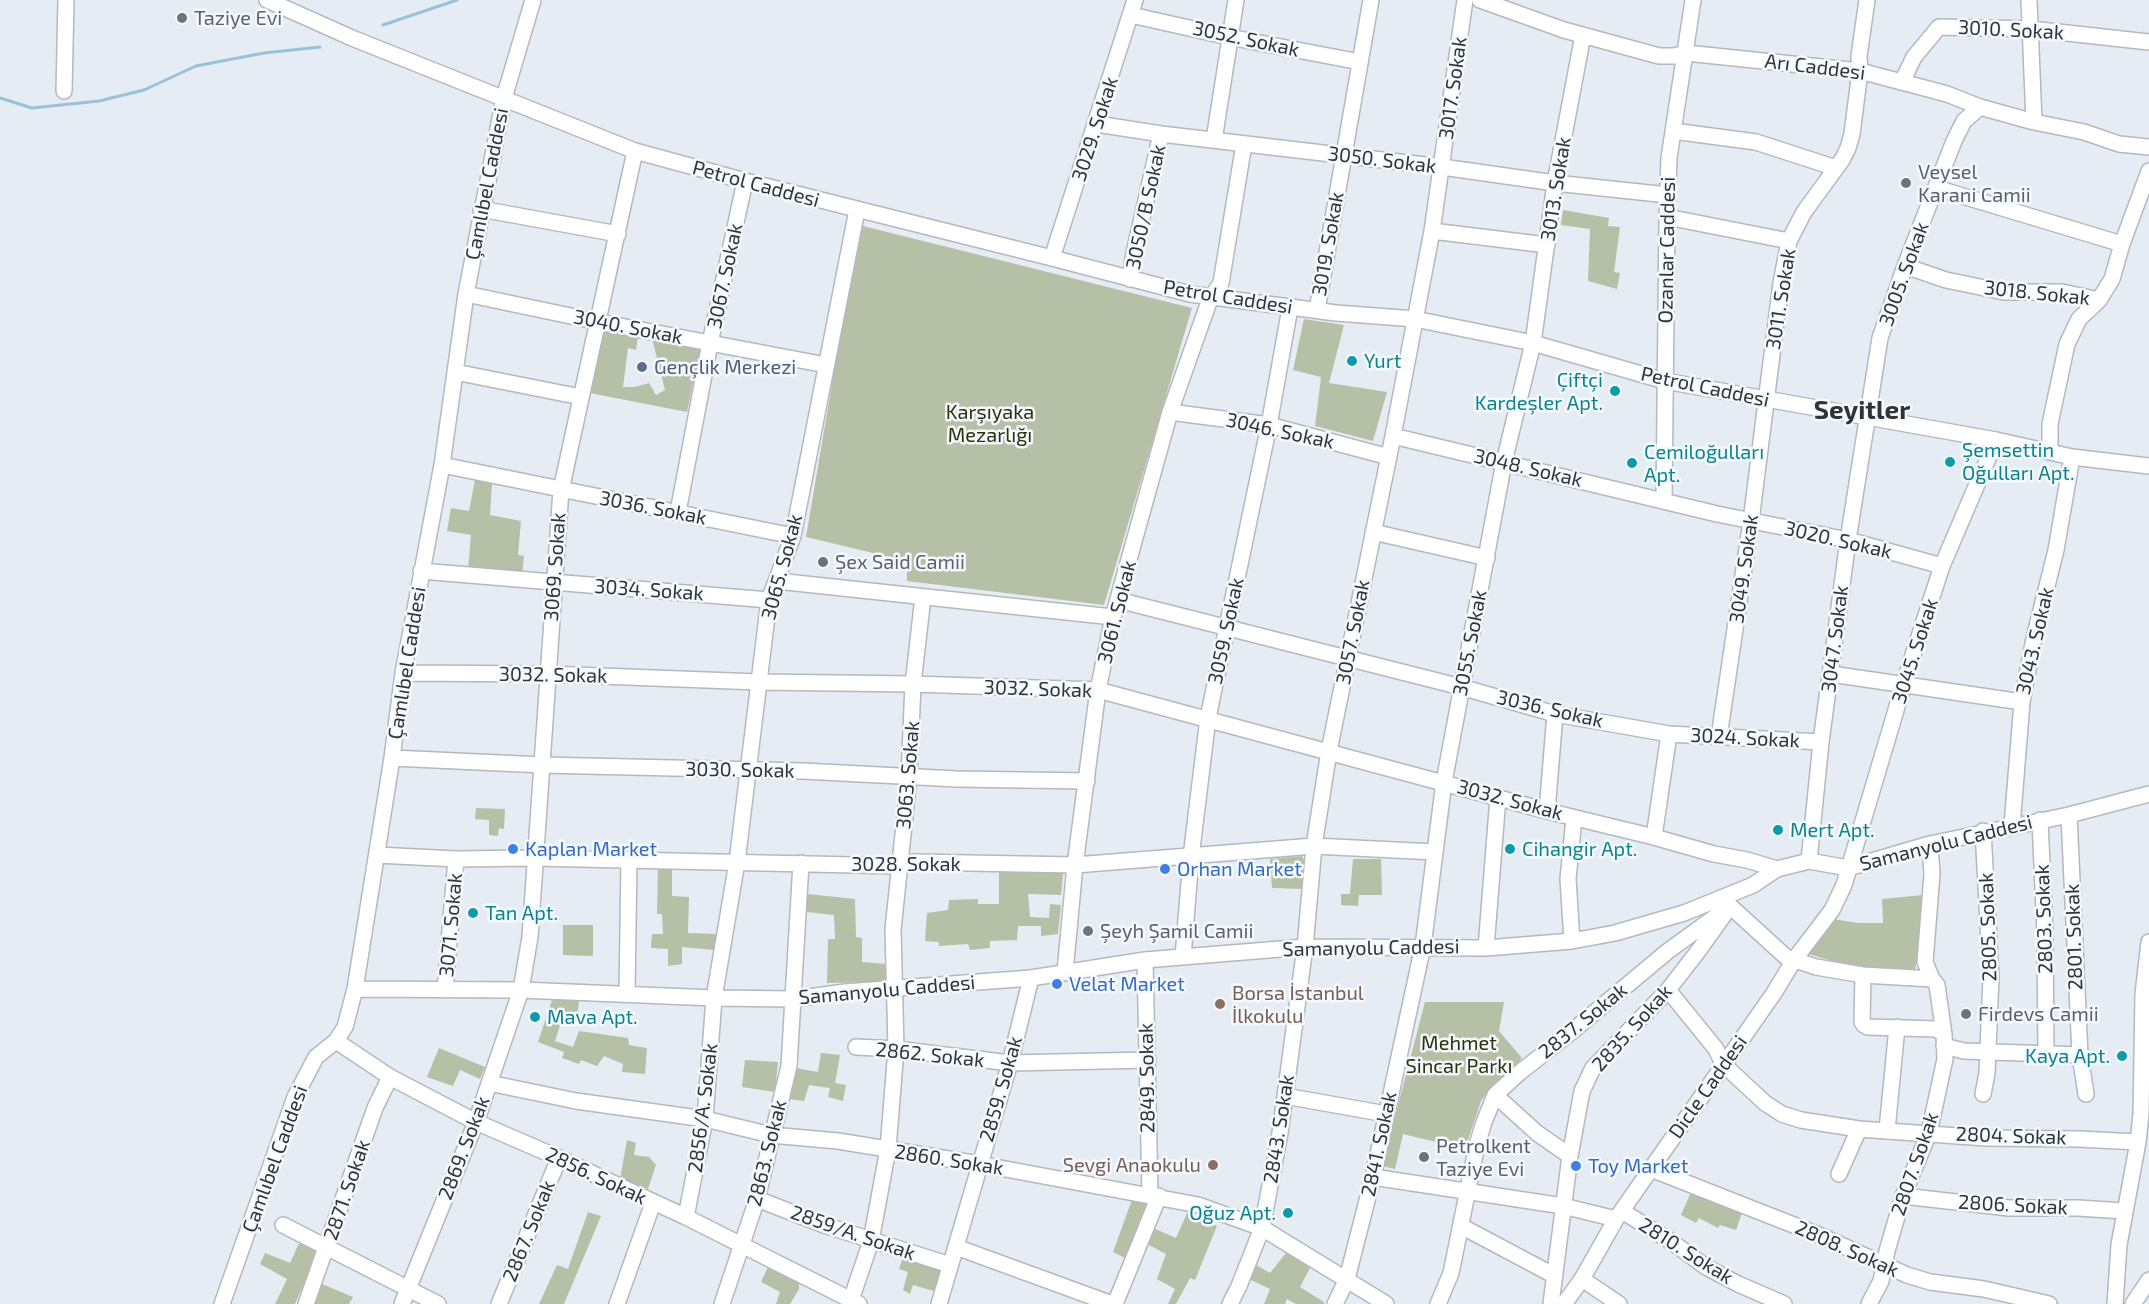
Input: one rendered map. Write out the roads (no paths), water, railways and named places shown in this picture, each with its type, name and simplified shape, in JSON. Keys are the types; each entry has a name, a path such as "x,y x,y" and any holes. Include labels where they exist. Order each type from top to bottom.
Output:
{"street":[{"path":"64,91 66,0"},
{"name":"Petrol Caddesi","path":"267,0 352,38 635,151 1130,279 1210,298 1415,319 1533,343 1665,381 1996,440 2072,457 2149,466"},
{"name":"Çamlıbel Caddesi","path":"222,1304 295,1097 316,1057 336,1041 345,1027 355,989 392,758 403,673 442,465 466,294 481,209 504,98 533,0"},
{"path":"1214,140 1236,0"},
{"name":"3019. Sokak","path":"1317,310 1371,0"},
{"name":"3017. Sokak","path":"1415,319 1432,231 1465,0"},
{"name":"Arı Caddesi","path":"1480,0 1582,35 1659,56 1674,56 1686,52 1860,71 1947,94 1980,107 2034,122 2084,132 2119,144 2149,147"},
{"name":"Ozanlar Caddesi","path":"1664,501 1667,217 1670,158 1692,0"},
{"name":"3011. Sokak","path":"1766,400 1789,241 1804,212 1848,148 1852,134 1867,0"},
{"path":"2030,0 2034,122"},
{"name":"3052. Sokak","path":"1133,8 1229,37 1360,62"},
{"name":"3029. Sokak","path":"1052,258 1133,8"},
{"name":"3010. Sokak","path":"1902,82 1914,57 1938,27 2031,29 2149,42"},
{"name":"3013. Sokak","path":"1533,343 1555,183 1582,35"},
{"name":"3005. Sokak","path":"1868,419 1880,338 1905,266 1958,131 1964,121 1980,107"},
{"name":"3050. Sokak","path":"1097,124 1555,183 1668,195"},
{"path":"1673,131 1756,142 1836,168"},
{"name":"3050/B Sokak","path":"1130,279 1161,134"},
{"name":"3061. Sokak","path":"1065,972 1075,865 1098,690 1113,617 1170,412 1210,298 1221,283 1244,144"},
{"name":"3069. Sokak","path":"521,990 530,937 561,490 635,151"},
{"path":"2050,452 2050,424 2067,344 2079,319 2099,300 2112,279 2122,244 2149,171"},
{"name":"3067. Sokak","path":"678,512 710,343 745,181"},
{"path":"1936,188 2122,244"},
{"path":"481,209 618,234"},
{"name":"3065. Sokak","path":"714,998 737,862 769,600 793,536 857,210"},
{"path":"1667,217 1789,241"},
{"path":"1432,231 1547,245"},
{"name":"3018. Sokak","path":"1905,266 1946,280 2004,292 2062,292 2099,300"},
{"name":"3040. Sokak","path":"466,294 826,365"},
{"name":"3059. Sokak","path":"1183,957 1191,857 1208,718 1269,425 1290,308"},
{"name":"3057. Sokak","path":"1305,947 1314,846 1329,751 1415,319"},
{"name":"3055. Sokak","path":"1423,946 1444,782 1461,687 1504,462 1533,343"},
{"path":"455,372 581,397"},
{"name":"3049. Sokak","path":"1719,737 1751,521 1766,400"},
{"name":"3046. Sokak","path":"1170,412 1269,425 1389,457"},
{"name":"3047. Sokak","path":"1809,861 1821,742 1848,540 1868,419"},
{"name":"3048. Sokak","path":"1393,436 1664,501"},
{"name":"3045. Sokak","path":"1848,868 1942,566 1996,440"},
{"name":"3043. Sokak","path":"2012,826 2022,702 2034,638 2056,550 2072,457"},
{"name":"3036. Sokak","path":"442,465 793,536"},
{"name":"3020. Sokak","path":"1664,501 1848,540 1942,566"},
{"path":"1373,532 1486,558"},
{"name":"3034. Sokak","path":"421,571 769,600"},
{"path":"777,581 1113,617"},
{"name":"3063. Sokak","path":"845,1301 871,1241 888,1149 896,1049 893,929 909,778 913,684 923,597"},
{"name":"3036. Sokak","path":"1118,600 1461,687 1555,714 1669,734"},
{"name":"3032. Sokak","path":"403,673 549,674 758,682 1098,690 1547,811 1714,854 1747,860 1777,870"},
{"path":"1831,674 2022,702"},
{"path":"1547,811 1555,714"},
{"path":"1654,837 1669,734"},
{"name":"3024. Sokak","path":"1669,734 1821,742"},
{"name":"3030. Sokak","path":"392,758 909,778 1087,781"},
{"name":"Samanyolu Caddesi","path":"355,989 521,990 794,999 895,988 1031,978 1145,960 1305,947 1486,948 1572,942 1615,933 1684,913 1754,885 1777,870 1809,861 1848,868 1930,844 2149,794"},
{"path":"1486,948 1498,797"},
{"name":"2801. Sokak","path":"2069,814 2080,1055 2086,1094"},
{"path":"1572,942 1568,879 1574,818"},
{"name":"2803. Sokak","path":"2040,820 2045,933 2046,1054"},
{"name":"2805. Sokak","path":"1983,831 1991,977 1988,1053 1983,1094"},
{"name":"2807. Sokak","path":"1869,1304 1881,1281 1903,1196 1929,1133 1945,1059 1937,985 1925,962 1932,874 1930,844"},
{"name":"3028. Sokak","path":"376,855 456,860 629,859 900,866 915,862 1075,865 1314,846 1435,852"},
{"path":"627,993 629,859"},
{"name":"3071. Sokak","path":"445,990 456,860"},
{"name":"2863. Sokak","path":"722,1304 757,1199 789,1066 801,863"},
{"name":"Dicle Caddesi","path":"1564,1304 1582,1279 1619,1215 1774,993 1794,960 1832,910 1844,885 1848,868"},
{"name":"2835. Sokak","path":"1551,1304 1570,1156 1582,1091 1593,1068 1668,990 1730,906 1754,885"},
{"path":"1730,906 1786,957 1794,960 1816,967 1863,975 1932,979"},
{"name":"2837. Sokak","path":"1438,1304 1451,1273 1477,1145 1495,1095 1519,1072 1570,1033 1668,951 1730,906"},
{"path":"2115,1304 2116,1268 2124,1211 2142,1140 2144,994 2149,942"},
{"name":"2841. Sokak","path":"1335,1304 1347,1279 1373,1177 1423,946"},
{"name":"2843. Sokak","path":"1230,1304 1262,1228 1285,1096 1305,947"},
{"name":"2849. Sokak","path":"1114,1304 1154,1196 1145,960"},
{"path":"1863,975 1862,1022 1868,1027 1936,1029 1955,1050 2080,1055"},
{"name":"2859. Sokak","path":"939,1304 1010,1063 1031,978"},
{"name":"2869. Sokak","path":"402,1304 476,1122 521,990"},
{"name":"2804. Sokak","path":"1668,990 1716,1048 1724,1064 1765,1103 1782,1114 1801,1120 1859,1129 1986,1138 2142,1140"},
{"name":"2856/A. Sokak","path":"686,1217 705,1119 714,998"},
{"path":"1887,1130 1897,1027"},
{"name":"2856. Sokak","path":"336,1041 390,1077 476,1122 686,1217 845,1301"},
{"name":"2862. Sokak","path":"856,1047 896,1049 1010,1063 1148,1060"},
{"name":"2871. Sokak","path":"306,1304 375,1107 390,1077"},
{"name":"2860. Sokak","path":"489,1083 576,1101 705,1119 771,1135 838,1141 888,1149 1198,1205 1262,1228 1386,1304"},
{"path":"1495,1095 1537,1133 1570,1156"},
{"path":"1285,1096 1386,1114"},
{"path":"1839,1174 1859,1129"},
{"name":"2867. Sokak","path":"499,1304 559,1158"},
{"name":"2808. Sokak","path":"1651,1169 1819,1235 1884,1266 1930,1282 1984,1289 2049,1304"},
{"name":"2810. Sokak","path":"1373,1177 1619,1215 1672,1242 1706,1267 1784,1304"},
{"name":"2806. Sokak","path":"1903,1196 2009,1208 2124,1211"},
{"name":"2859/A. Sokak","path":"757,1199 871,1241 951,1265"},
{"path":"617,1304 653,1203"},
{"path":"283,1225 438,1304"},
{"path":"1461,1226 1555,1276"},
{"path":"956,1247 1114,1304"},
{"path":"1582,1279 1619,1304"},
{"path":"2133,1304 2149,1280"}],"waterway":[{"path":"383,25 457,0"},
{"path":"0,98 32,108 99,101 144,90 196,66 264,53 320,47"}],"place":[{"name":"Taziye Evi","path":"182,18"},
{"name":"Veysel Karani Camii","path":"1906,183"},
{"name":"Yurt","path":"1352,361"},
{"name":"Gençlik Merkezi","path":"642,367"},
{"name":"Çiftçi Kardeşler Apt.","path":"1615,391"},
{"name":"Şemsettin Oğulları Apt.","path":"1950,462"},
{"name":"Cemiloğulları Apt.","path":"1632,463"},
{"name":"Şex Said Camii","path":"823,562"},
{"name":"Mert Apt.","path":"1778,830"},
{"name":"Kaplan Market","path":"513,849"},
{"name":"Cihangir Apt.","path":"1510,849"},
{"name":"Orhan Market","path":"1165,869"},
{"name":"Tan Apt.","path":"473,913"},
{"name":"Şeyh Şamil Camii","path":"1088,931"},
{"name":"Velat Market","path":"1057,984"},
{"name":"Borsa İstanbul İlkokulu","path":"1220,1004"},
{"name":"Firdevs Camii","path":"1966,1014"},
{"name":"Mava Apt.","path":"535,1017"},
{"name":"Kaya Apt.","path":"2122,1056"},
{"name":"Petrolkent Taziye Evi","path":"1424,1157"},
{"name":"Sevgi Anaokulu","path":"1213,1165"},
{"name":"Toy Market","path":"1576,1166"},
{"name":"Oğuz Apt.","path":"1288,1213"}],"district":[{"name":"Seyitler","path":"1862,410"}],"park label":[{"name":"Karşıyaka Mezarlığı","path":"990,424"},
{"name":"Mehmet Sincar Parkı","path":"1459,1054"}]}
